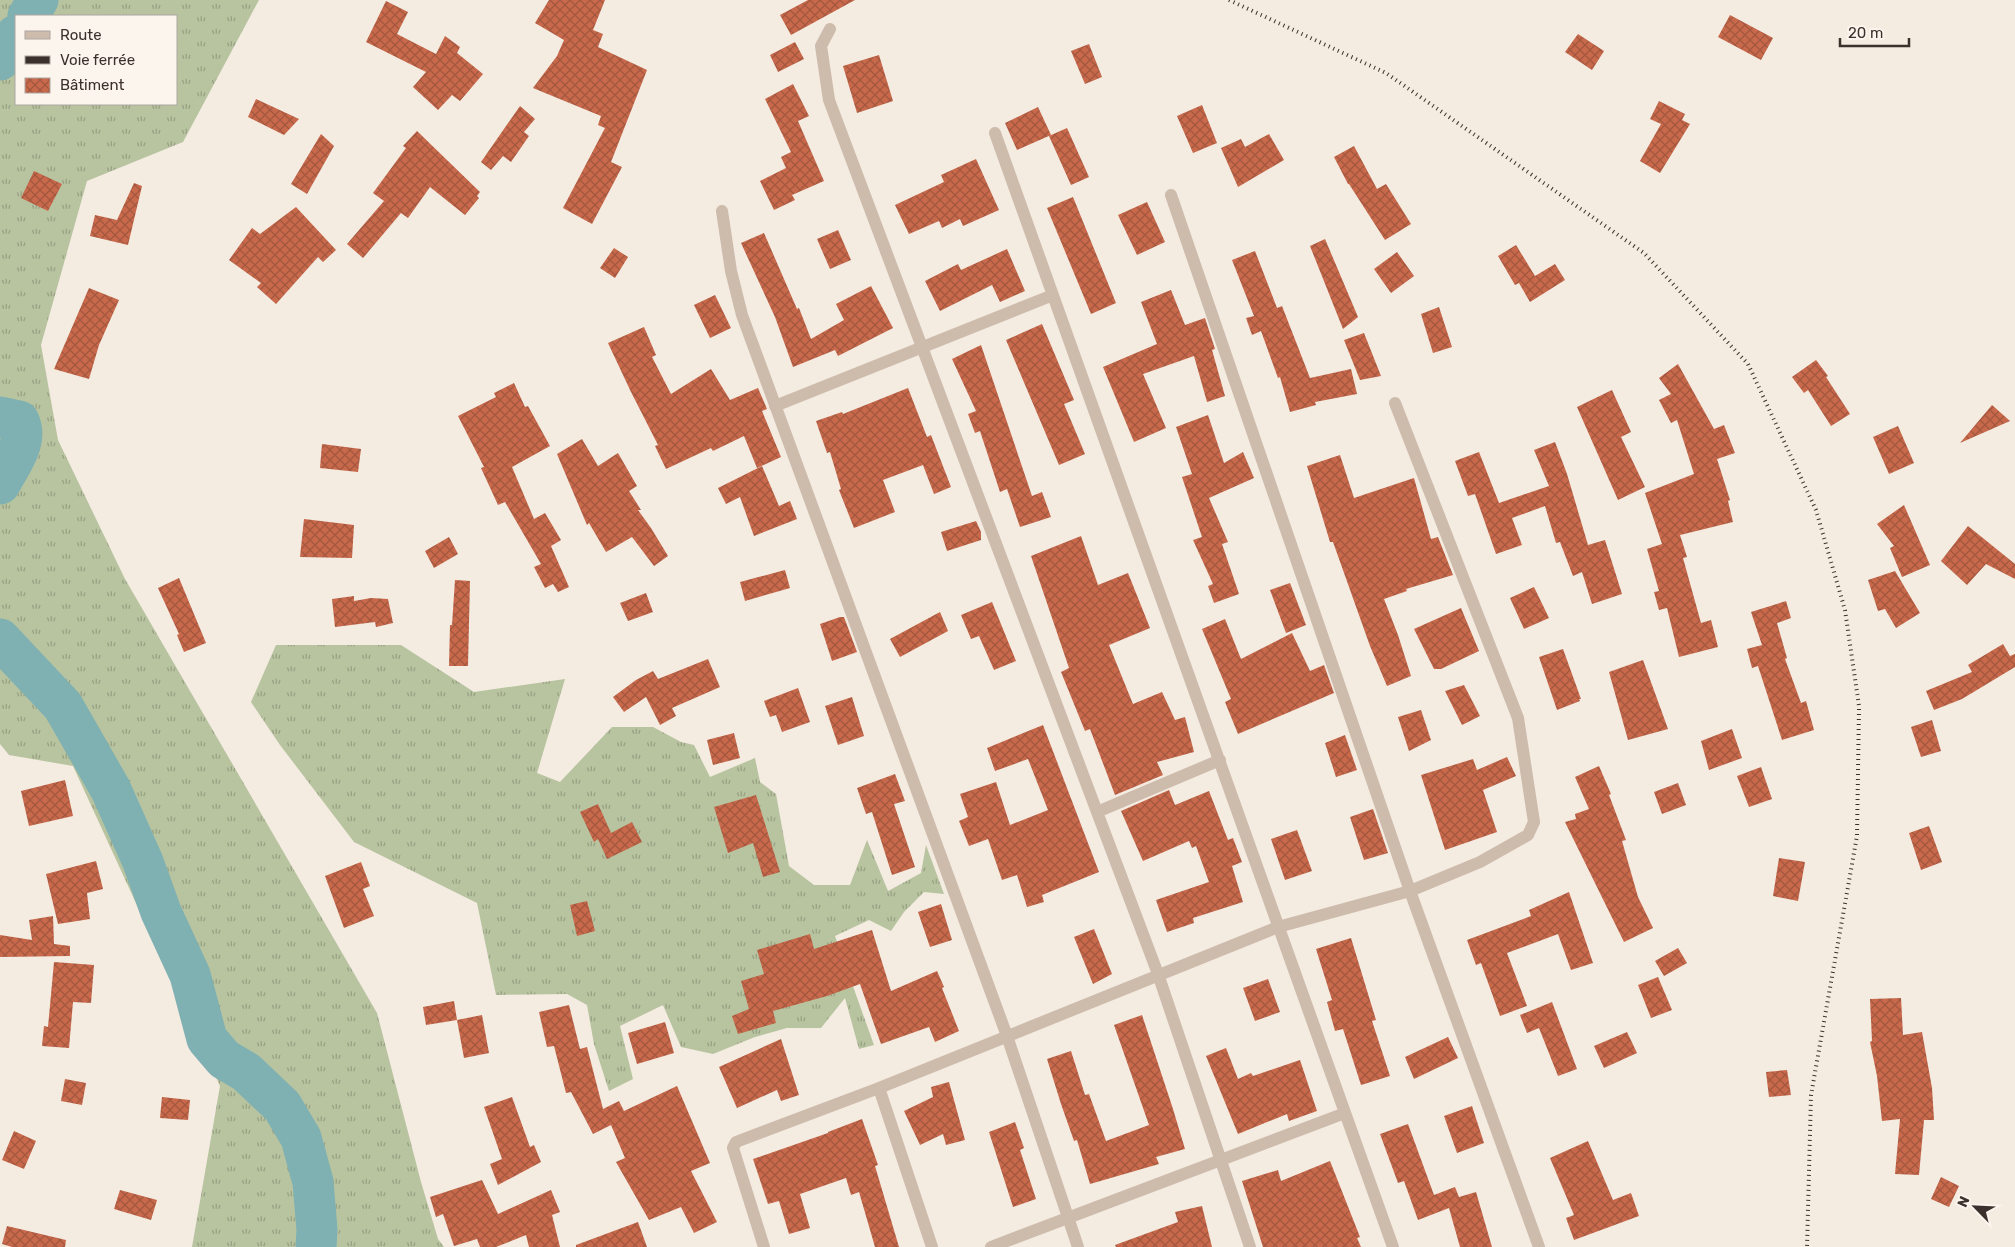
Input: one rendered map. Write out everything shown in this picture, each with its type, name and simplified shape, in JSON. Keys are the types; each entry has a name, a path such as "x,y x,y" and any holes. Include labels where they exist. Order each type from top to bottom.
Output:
{"street":[{"path":"830,29 820,46 829,100 861,190 1158,974 1250,1247"},
{"path":"995,132 1393,1247"},
{"path":"1171,195 1410,891 1539,1247"},
{"path":"722,211 731,271 742,314 1007,1036 1078,1247"},
{"path":"775,406 1053,295"},
{"path":"764,1247 733,1148 736,1142 879,1088 1278,927 1410,891 1480,862 1528,834 1534,822 1518,718 1395,403"},
{"path":"1097,812 1220,760"},
{"path":"879,1088 932,1247"},
{"path":"991,1247 1345,1113"}],"green space":[{"path":"0,0 259,0 183,142 87,181 41,345 58,440 125,579 377,1013 421,1182 438,1239 444,1247 192,1247 220,1086 73,766 9,755 0,744"},
{"path":"276,645 401,645 474,692 565,679 537,773 560,782 612,727 653,727 681,742 694,745 710,777 755,758 760,782 776,794 789,866 814,885 850,885 867,840 888,891 921,873 926,845 944,894 924,892 904,912 891,931 869,920 835,936 874,1045 859,1049 845,998 821,1028 787,1028 755,1037 713,1054 681,1047 663,1005 620,1026 633,1079 609,1091 594,1044 587,1005 567,994 496,995 477,903 354,842 280,745 251,702"}],"building":[{"path":"549,0 605,0 593,30 603,34 598,47 647,70 611,162 622,167 592,224 563,208 605,128 598,125 601,116 533,88 557,56 564,40 535,23"},
{"path":"808,0 855,0 791,35 780,15"},
{"path":"386,1 408,12 397,34 436,54 445,36 460,47 457,53 483,74 460,101 452,95 438,110 413,87 426,72 366,42"},
{"path":"1730,15 1773,38 1761,60 1718,37"},
{"path":"1578,34 1604,51 1592,70 1565,52"},
{"path":"795,42 804,59 778,72 770,55"},
{"path":"1089,44 1102,77 1085,84 1071,51"},
{"path":"879,55 893,101 857,113 843,66"},
{"path":"793,84 809,116 798,121 824,181 792,195 795,200 774,210 760,181 786,168 781,157 791,152 765,99"},
{"path":"256,99 299,119 284,135 248,117"},
{"path":"1659,101 1685,114 1682,120 1690,124 1660,173 1640,161 1661,124 1650,119"},
{"path":"1202,105 1217,143 1193,153 1177,116"},
{"path":"520,106 535,119 524,132 529,136 511,162 503,156 491,170 481,162"},
{"path":"1038,107 1051,135 1017,150 1005,123"},
{"path":"1067,128 1089,177 1071,185 1049,136"},
{"path":"417,131 480,192 477,196 479,198 465,215 430,187 408,218 401,213 363,258 347,244 384,201 373,193 406,148 403,146"},
{"path":"321,134 334,146 307,194 291,184"},
{"path":"1269,134 1284,160 1238,187 1221,148 1241,139 1245,147"},
{"path":"1354,146 1377,189 1386,184 1411,224 1385,240 1348,184 1334,157"},
{"path":"976,159 999,210 963,226 960,219 942,228 939,221 909,234 895,205 944,182 941,175"},
{"path":"34,171 62,184 48,211 21,198"},
{"path":"134,183 142,186 128,245 90,236 95,215 117,220"},
{"path":"1073,197 1116,303 1091,314 1047,208"},
{"path":"1147,202 1165,242 1137,255 1118,215"},
{"path":"296,207 336,250 323,262 318,257 276,304 257,287 261,283 229,260 252,228 260,234"},
{"path":"838,230 851,260 830,269 817,239"},
{"path":"764,233 797,309 799,308 811,339 844,320 836,304 871,286 893,328 838,356 835,350 793,367 775,317 741,243"},
{"path":"1325,239 1358,317 1343,329 1310,246"},
{"path":"1516,245 1535,276 1555,264 1565,280 1530,302 1519,283 1515,285 1498,256"},
{"path":"614,248 628,257 615,278 600,268"},
{"path":"1007,249 1025,291 1000,302 992,285 940,311 925,281 958,264 961,270"},
{"path":"1255,251 1277,308 1282,306 1310,378 1351,369 1357,394 1315,402 1316,405 1290,412 1280,377 1278,378 1261,331 1252,335 1246,318 1254,316 1232,260"},
{"path":"1397,252 1414,276 1391,293 1374,269"},
{"path":"89,288 119,300 99,345 89,379 54,369"},
{"path":"1171,290 1185,325 1205,318 1215,349 1212,350 1225,396 1207,402 1194,356 1143,374 1166,428 1134,442 1103,367 1157,344 1141,302"},
{"path":"715,295 731,328 710,338 694,305"},
{"path":"1439,307 1452,347 1433,353 1421,314"},
{"path":"1042,324 1074,400 1064,404 1085,454 1059,465 1006,340"},
{"path":"644,327 656,355 652,357 671,394 711,369 730,400 758,388 767,409 762,411 781,457 757,468 744,436 713,451 711,448 666,469 655,446 658,445 608,343"},
{"path":"1364,333 1381,376 1360,380 1344,340"},
{"path":"981,345 1032,496 1042,492 1051,517 1020,527 1007,489 1000,492 980,431 975,433 968,414 976,411 952,359"},
{"path":"1816,360 1828,376 1826,377 1850,414 1831,426 1808,390 1804,393 1792,377"},
{"path":"1678,364 1714,429 1724,425 1735,453 1717,459 1730,500 1728,501 1733,522 1680,535 1687,557 1683,558 1701,623 1711,620 1718,647 1679,657 1667,608 1659,610 1654,592 1659,591 1647,549 1662,544 1645,493 1694,474 1677,420 1671,423 1659,400 1671,394 1659,378"},
{"path":"514,383 525,407 528,406 550,446 512,467 534,519 545,513 561,540 551,546 569,587 558,592 553,584 545,588 534,567 541,564 505,502 498,505 481,468 484,467 458,416 496,397 494,393"},
{"path":"908,388 927,437 931,435 951,487 934,494 923,465 883,480 895,512 854,528 839,490 841,489 830,452 827,453 816,421 842,412 843,414"},
{"path":"1612,390 1631,432 1621,437 1645,487 1618,500 1577,407"},
{"path":"1992,405 2010,421 1960,443"},
{"path":"1208,415 1224,463 1243,452 1254,478 1209,498 1228,542 1222,544 1239,594 1214,603 1208,586 1213,584 1193,540 1202,537 1182,477 1192,474 1176,427"},
{"path":"1898,426 1914,463 1889,474 1873,437"},
{"path":"582,439 598,466 618,453 637,486 629,491 641,510 638,510 668,556 654,566 632,537 606,552 589,523 587,525 557,454"},
{"path":"1555,442 1567,474 1588,545 1605,540 1622,594 1592,604 1582,572 1573,576 1560,542 1556,543 1545,506 1512,518 1522,545 1496,554 1475,494 1468,496 1455,461 1479,452 1499,503 1549,486 1534,450"},
{"path":"322,444 361,449 358,472 320,468"},
{"path":"1340,455 1354,498 1414,478 1431,539 1438,537 1453,575 1406,589 1407,591 1384,599 1411,676 1387,686 1370,646 1333,542 1330,542 1307,466"},
{"path":"762,466 779,506 790,501 797,519 754,536 740,497 726,504 718,488"},
{"path":"1904,505 1930,565 1902,577 1890,548 1894,546 1877,524"},
{"path":"304,519 354,525 352,558 300,557"},
{"path":"976,521 981,532 981,540 947,551 941,532"},
{"path":"1968,526 2015,564 2015,579 1986,564 1967,585 1941,561"},
{"path":"1081,536 1098,585 1128,573 1150,628 1109,645 1133,704 1162,692 1175,720 1185,717 1194,752 1157,762 1163,775 1115,795 1090,729 1085,731 1061,672 1069,668 1031,556"},
{"path":"449,537 458,554 434,568 425,551"},
{"path":"785,570 790,588 745,601 740,582"},
{"path":"1895,571 1920,613 1896,628 1885,609 1878,611 1868,580"},
{"path":"179,578 206,643 184,652 177,635 179,634 158,588"},
{"path":"455,580 470,581 468,666 449,666 450,625 452,625"},
{"path":"1290,583 1306,625 1286,633 1270,590"},
{"path":"1534,587 1549,618 1524,629 1510,598"},
{"path":"646,593 653,612 628,621 620,603"},
{"path":"354,596 354,601 371,598 388,599 393,623 376,627 375,622 335,627 332,599"},
{"path":"1786,601 1791,618 1777,623 1787,658 1785,659 1801,703 1806,701 1814,730 1782,740 1758,666 1752,668 1747,649 1762,645 1751,612"},
{"path":"992,602 1016,661 994,670 979,636 971,639 961,615"},
{"path":"1461,608 1479,651 1441,669 1434,669 1414,629"},
{"path":"940,612 948,631 900,657 890,639"},
{"path":"844,617 857,652 832,661 820,624"},
{"path":"1225,619 1241,659 1292,633 1310,671 1324,665 1334,693 1238,734 1225,702 1231,699 1202,629"},
{"path":"2003,644 2010,656 2015,654 2015,667 1962,699 1934,710 1926,691 1972,672 1968,665"},
{"path":"1563,649 1581,699 1557,710 1539,657"},
{"path":"708,659 720,687 672,708 676,716 660,725 646,697 624,712 613,697 636,680 653,671 658,679"},
{"path":"1643,660 1668,729 1628,740 1609,672"},
{"path":"1464,685 1480,716 1462,725 1445,691"},
{"path":"798,688 810,722 782,732 776,715 770,717 764,701"},
{"path":"852,697 864,736 838,745 825,706"},
{"path":"1421,710 1431,740 1409,751 1398,717"},
{"path":"1932,720 1941,751 1921,757 1911,727"},
{"path":"1043,725 1099,872 1042,895 1044,902 1027,907 1017,875 1002,880 988,839 969,846 959,821 968,817 960,794 996,782 1010,825 1048,810 1028,759 995,771 987,748"},
{"path":"1732,729 1742,758 1709,770 1701,741"},
{"path":"734,733 740,758 713,765 707,740"},
{"path":"1345,735 1357,770 1336,777 1325,743"},
{"path":"1507,757 1516,776 1483,790 1497,832 1445,850 1421,775 1473,759 1477,770"},
{"path":"1599,766 1611,794 1609,795 1626,840 1622,841 1638,897 1653,928 1624,942 1565,822 1576,819 1575,814 1589,809 1575,777"},
{"path":"1761,767 1772,799 1749,807 1737,776"},
{"path":"895,774 905,801 894,804 915,867 892,875 872,812 866,814 857,788"},
{"path":"65,780 73,816 29,826 21,791"},
{"path":"1678,783 1686,805 1662,814 1654,792"},
{"path":"1169,790 1175,805 1209,791 1228,840 1233,838 1242,862 1232,866 1243,902 1193,918 1194,923 1167,932 1156,900 1209,882 1196,846 1192,848 1189,841 1143,861 1121,811"},
{"path":"756,795 780,872 763,877 753,843 728,853 714,807"},
{"path":"598,804 611,833 632,822 642,842 607,859 598,839 594,842 580,812"},
{"path":"1373,809 1388,853 1364,860 1350,817"},
{"path":"1929,826 1942,862 1921,870 1909,833"},
{"path":"1297,830 1312,871 1285,880 1271,839"},
{"path":"1779,858 1805,862 1798,901 1773,896"},
{"path":"96,861 103,889 87,893 90,919 58,924 46,874"},
{"path":"361,862 370,886 363,889 374,916 344,928 325,876"},
{"path":"1569,892 1593,963 1571,970 1558,934 1507,953 1527,1006 1500,1016 1481,963 1476,965 1467,940 1531,916 1529,910"},
{"path":"587,901 595,931 577,936 570,905"},
{"path":"941,904 952,940 930,947 918,912"},
{"path":"53,916 54,944 70,946 70,956 0,957 0,935 32,940 29,920"},
{"path":"1094,929 1112,974 1093,984 1074,937"},
{"path":"872,930 891,991 937,971 959,1031 935,1042 929,1027 881,1044 860,984 827,996 773,1011 776,1023 738,1034 732,1016 749,1009 741,981 764,974 757,950 810,934 814,949"},
{"path":"1351,938 1376,1020 1372,1021 1390,1076 1361,1085 1343,1029 1335,1031 1327,1002 1332,1000 1316,949"},
{"path":"1678,948 1687,963 1664,976 1655,961"},
{"path":"54,962 94,965 91,1003 73,1002 69,1048 42,1046 44,1026 48,1027"},
{"path":"1658,977 1672,1010 1651,1018 1638,985"},
{"path":"1268,979 1280,1012 1255,1021 1243,988"},
{"path":"1901,998 1903,1035 1922,1032 1932,1088 1934,1120 1924,1120 1919,1175 1895,1174 1900,1119 1882,1121 1877,1076 1870,1042 1872,1041 1870,999"},
{"path":"454,1001 457,1020 426,1025 423,1007"},
{"path":"1552,1002 1577,1069 1558,1076 1539,1028 1527,1033 1520,1015"},
{"path":"569,1005 580,1049 587,1047 603,1109 619,1101 624,1111 677,1086 710,1163 691,1171 717,1222 694,1233 681,1207 649,1220 616,1162 625,1158 611,1125 593,1134 571,1092 566,1093 554,1046 547,1047 539,1012"},
{"path":"482,1015 489,1053 464,1058 457,1020"},
{"path":"1142,1015 1185,1149 1156,1157 1159,1164 1090,1184 1077,1140 1074,1141 1047,1059 1071,1051 1085,1095 1089,1094 1106,1141 1149,1125 1114,1025"},
{"path":"665,1022 674,1053 637,1064 628,1033"},
{"path":"1627,1032 1637,1053 1604,1068 1594,1046"},
{"path":"1448,1037 1458,1058 1414,1079 1405,1057"},
{"path":"781,1039 799,1095 781,1101 777,1090 737,1108 719,1067"},
{"path":"1226,1048 1238,1079 1251,1073 1253,1076 1300,1060 1317,1111 1289,1121 1287,1114 1238,1134 1206,1056"},
{"path":"1787,1070 1791,1095 1769,1097 1766,1072"},
{"path":"65,1079 86,1083 82,1105 61,1101"},
{"path":"949,1082 965,1140 946,1145 943,1134 920,1145 904,1111 933,1097 931,1087"},
{"path":"162,1097 190,1100 188,1120 160,1118"},
{"path":"512,1097 530,1147 534,1145 541,1162 498,1185 490,1164 502,1159 484,1107"},
{"path":"1472,1106 1484,1143 1457,1153 1444,1116"},
{"path":"862,1119 878,1165 875,1166 899,1247 875,1247 859,1192 851,1195 846,1178 800,1194 810,1228 789,1234 779,1201 768,1204 753,1159"},
{"path":"1015,1122 1024,1148 1020,1150 1036,1199 1013,1207 989,1132"},
{"path":"1408,1124 1434,1195 1455,1187 1459,1197 1476,1192 1492,1247 1460,1247 1449,1208 1418,1220 1404,1181 1398,1183 1380,1134"},
{"path":"14,1131 36,1141 24,1169 2,1160"},
{"path":"1588,1141 1613,1200 1631,1193 1639,1216 1574,1240 1566,1218 1574,1215 1550,1158"},
{"path":"1330,1161 1360,1237 1357,1238 1361,1247 1263,1247 1242,1181 1278,1170 1281,1181"},
{"path":"1941,1177 1959,1186 1949,1207 1931,1199"},
{"path":"482,1180 498,1214 551,1190 560,1212 552,1215 560,1247 529,1247 526,1235 496,1247 480,1247 477,1239 454,1246 443,1214 436,1217 430,1197"},
{"path":"120,1190 157,1200 151,1220 114,1209"},
{"path":"1202,1206 1212,1247 1116,1247 1115,1245 1178,1222 1175,1212"},
{"path":"638,1222 647,1247 576,1247 576,1245"},
{"path":"7,1226 66,1240 65,1247 12,1247 2,1244"}],"waterway":[{"path":"29,15 38,0"},
{"path":"0,60 15,37"},
{"path":"0,417 19,421 22,437 17,453 0,484"},
{"path":"0,639 63,706 111,790 143,862 161,912 190,975 207,1039 224,1059 246,1072 282,1106 301,1138 313,1182 317,1230 316,1247"}],"railway":[{"path":"1229,0 1386,73 1644,253 1748,364 1816,510 1845,610 1859,706 1857,836 1811,1095 1807,1247"}]}
